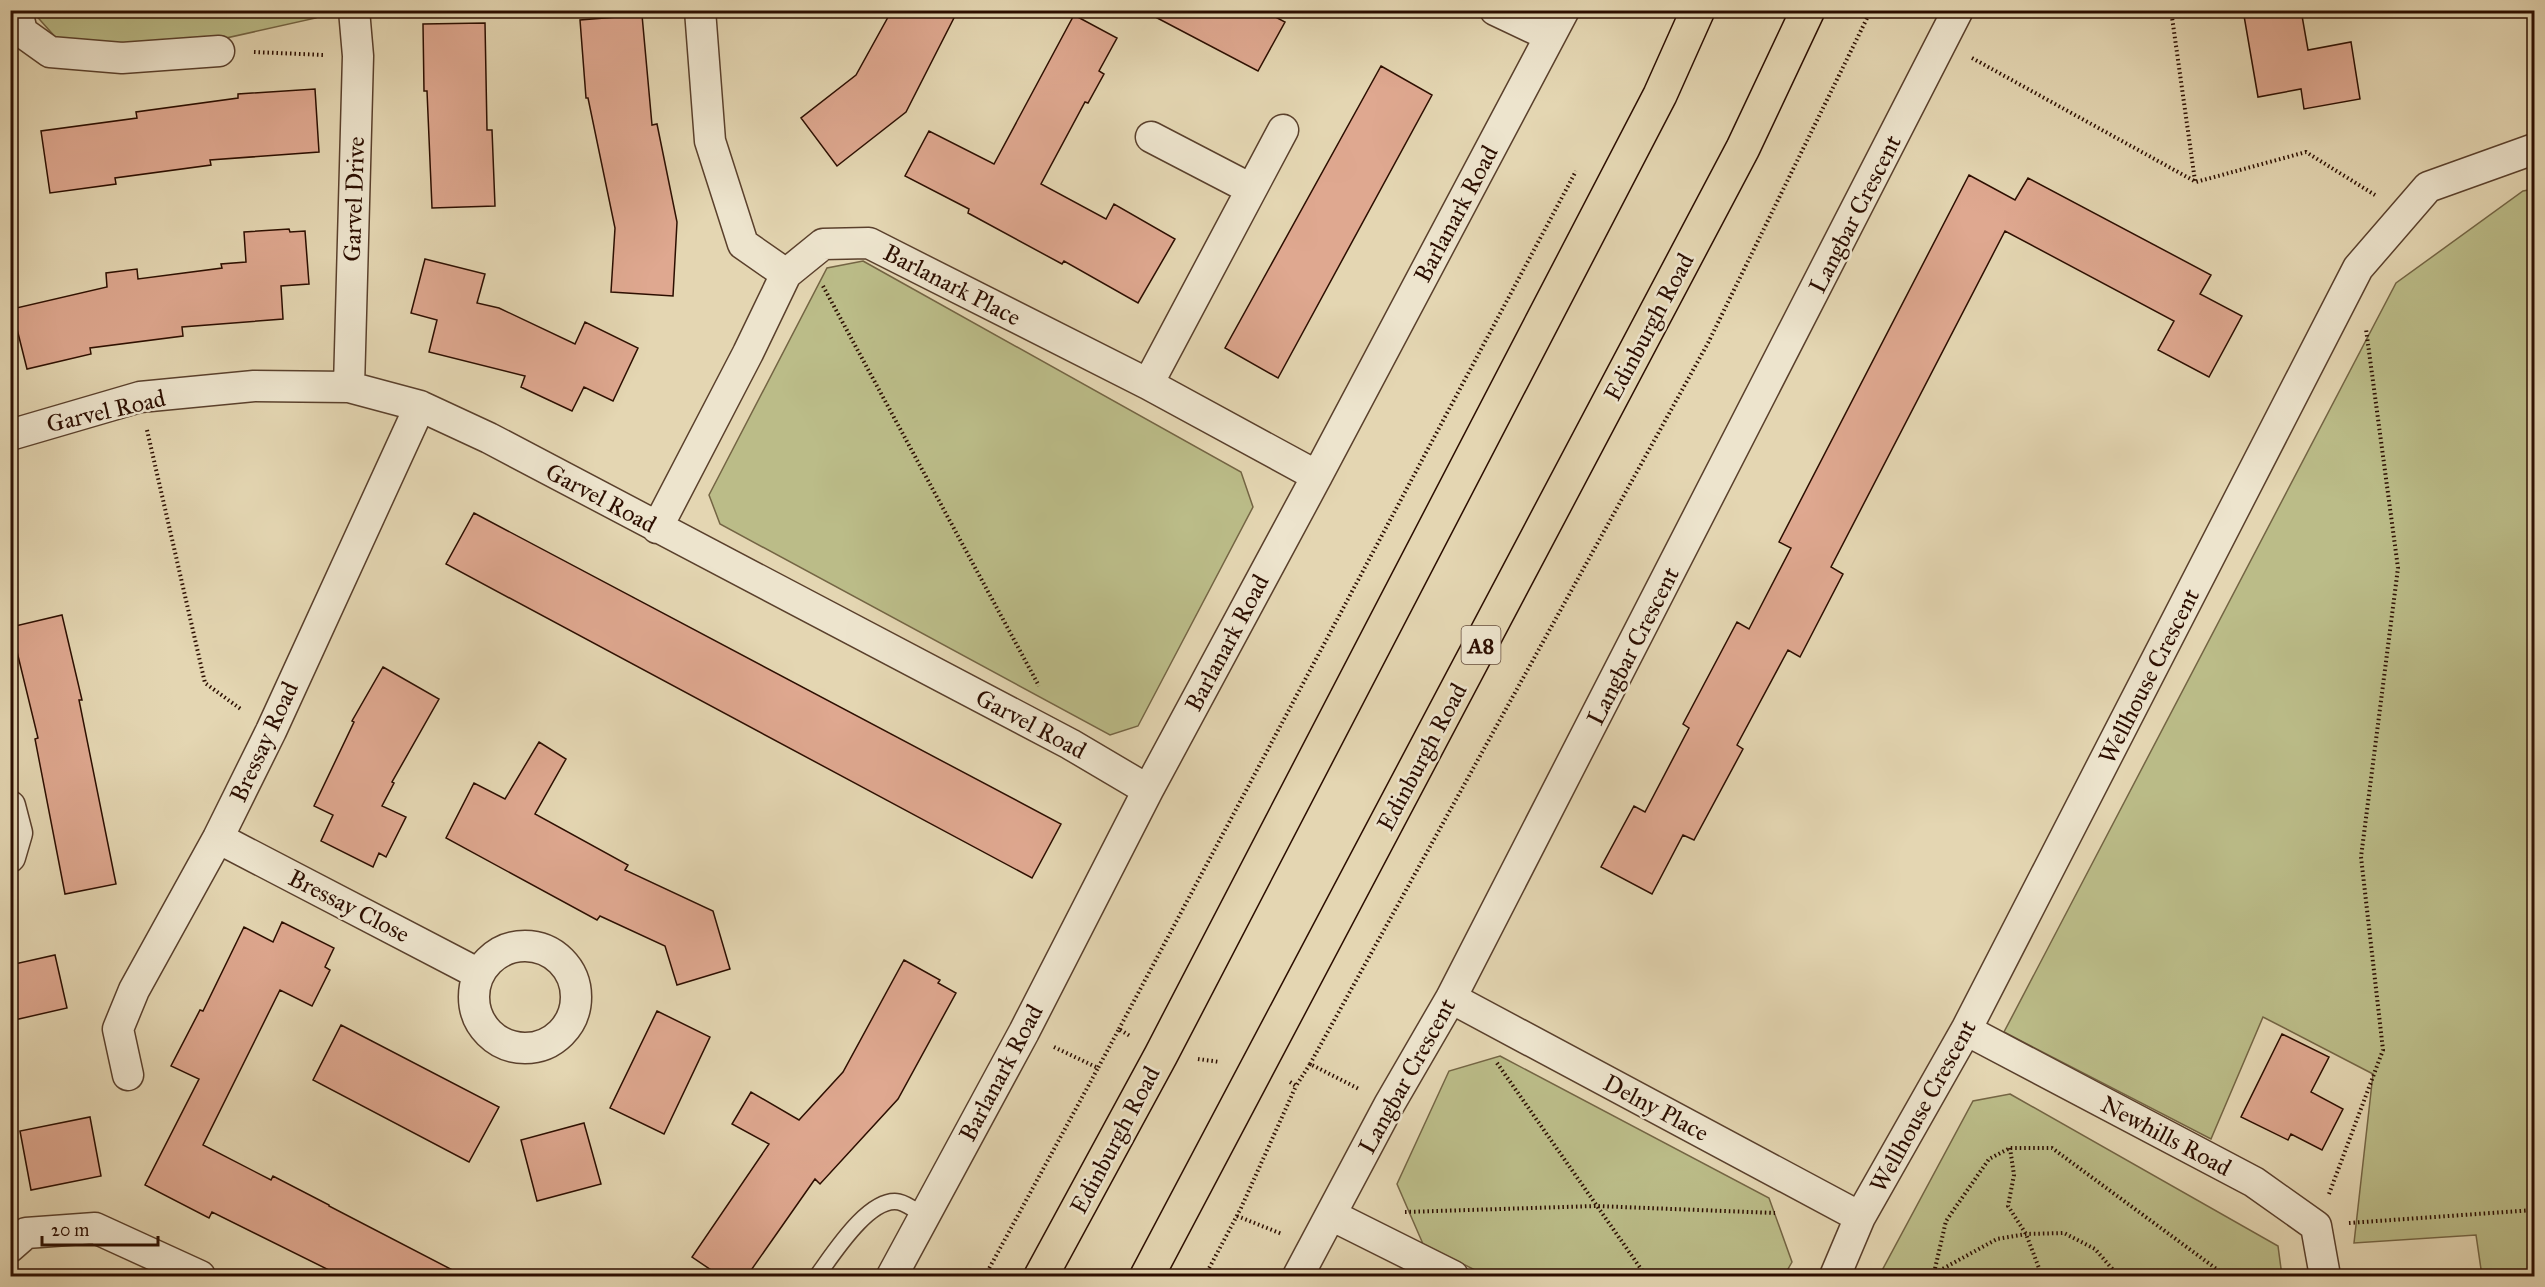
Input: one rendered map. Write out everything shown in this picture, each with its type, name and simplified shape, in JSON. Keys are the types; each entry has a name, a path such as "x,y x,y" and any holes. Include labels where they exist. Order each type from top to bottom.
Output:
{"main road":[{"name":"Edinburgh Road","path":"1041,1276 1161,1055 1660,95 1698,10"},
{"name":"Edinburgh Road","path":"1147,1276 1743,148 1808,10"}],"street":[{"path":"17,10 22,32 50,52 122,58 219,51"},
{"name":"Garvel Drive","path":"349,387 358,56 354,10"},
{"path":"657,528 796,265 743,244 710,141 700,10"},
{"path":"1495,10 1557,23"},
{"name":"Langbar Crescent","path":"1298,1276 1389,1105 1451,998 1958,10"},
{"name":"Barlanark Road","path":"892,1276 1024,1032 1148,790 1557,23"},
{"path":"1148,384 1283,130"},
{"path":"1151,137 1251,189"},
{"name":"Wellhouse Crescent","path":"1835,1276 1860,1217 1966,1030 2358,268 2428,187 2535,149"},
{"name":"Barlanark Place","path":"796,265 823,244 869,243 1148,384 1317,476"},
{"name":"Garvel Road","path":"10,435 140,397 254,386 349,387 420,406 489,438 1070,744 1148,790"},
{"name":"Bressay Road","path":"128,1075 118,1029 134,990 218,838 271,731 420,406"},
{"path":"10,806 17,833 10,857"},
{"name":"Bressay Close","path":"218,838 479,974"},
{"name":"Delny Place","path":"1451,998 1860,1217"},
{"name":"Newhills Road","path":"1966,1030 2254,1182 2316,1226"},
{"path":"1331,1215 1453,1276"},
{"path":"2316,1226 2325,1276"},
{"path":"10,1247 26,1233 95,1227 190,1274"}],"lane":[{"path":"817,1276 852,1229 876,1209 888,1203 900,1202 924,1216"}],"path":[{"path":"1205,1276 1237,1216 1296,1086 1708,343 1871,10"},
{"path":"2171,10 2196,182"},
{"path":"1942,42 2196,182 2306,152 2406,213"},
{"path":"219,51 358,56"},
{"name":"Edinburgh Road","path":"985,1276 1576,170"},
{"path":"796,265 1042,692"},
{"path":"2366,326 2398,568 2361,858 2383,1050 2316,1226 2535,1210"},
{"path":"140,397 205,683 271,731"},
{"path":"1119,1029 1161,1055 1258,1066 1296,1086"},
{"path":"1024,1032 1098,1068"},
{"path":"1491,1055 1646,1276"},
{"path":"1310,1064 1389,1105"},
{"path":"2010,1148 2014,1175 2008,1206 2026,1234 2042,1276"},
{"path":"1933,1275 1947,1221 1989,1159 2010,1148 2052,1148 2226,1276"},
{"path":"1400,1212 1596,1206 1780,1214"},
{"path":"1237,1216 1314,1247"},
{"path":"1933,1275 1997,1239 2026,1234 2064,1233 2095,1249 2116,1276"}],"green space":[{"path":"32,11 317,11 316,18 123,61 58,40"},
{"path":"2534,189 2534,1276 2482,1276 2476,1235 2354,1243 2373,1074 2263,1017 2211,1139 2004,1032 2396,283 2523,191"},
{"path":"863,261 1241,472 1253,507 1138,726 1110,735 720,524 709,495 827,268"},
{"path":"1500,1056 1769,1198 1792,1262 1784,1276 1487,1276 1423,1244 1397,1184 1449,1071"},
{"path":"2010,1094 2278,1246 2282,1276 1879,1276 1973,1101"}],"building":[{"path":"892,10 958,10 906,112 837,166 801,118 856,75"},
{"path":"1142,10 1262,10 1285,22 1258,71"},
{"path":"2243,10 2301,10 2308,50 2351,42 2360,99 2304,109 2301,89 2258,97"},
{"path":"642,15 652,125 657,124 677,222 673,296 611,292 615,228 588,98 586,98 580,20"},
{"path":"1074,15 1117,38 1099,71 1104,74 1088,103 1085,102 1041,184 1106,219 1114,204 1175,239 1138,303 1064,261 1062,264 968,213 969,209 905,176 929,131 994,164"},
{"path":"485,23 487,130 492,130 495,206 432,208 427,91 424,91 423,24"},
{"path":"1381,66 1432,95 1278,378 1225,348"},
{"path":"315,89 319,152 210,160 211,165 115,178 116,184 50,193 41,131 137,118 136,112 238,98 238,94"},
{"path":"1969,175 2015,200 2028,178 2211,275 2200,294 2242,316 2209,377 2158,350 2174,321 2005,231 1831,567 1843,574 1800,657 1788,650 1737,745 1743,749 1694,840 1683,835 1652,894 1601,867 1634,806 1645,812 1689,728 1683,724 1737,622 1749,629 1791,548 1779,542"},
{"path":"289,229 290,232 305,231 309,284 281,286 283,319 182,327 183,336 90,348 91,354 27,369 12,309 107,287 106,273 137,269 138,279 222,268 221,264 246,262 244,232"},
{"path":"425,259 485,274 477,303 499,308 575,344 585,322 638,348 613,401 584,387 572,411 521,387 525,376 429,352 437,320 411,313"},
{"path":"474,513 1061,824 1032,878 446,564"},
{"path":"62,615 82,700 79,700 116,884 65,894 35,739 38,738 11,627"},
{"path":"383,667 439,699 392,782 394,783 382,806 406,817 386,857 379,853 373,867 321,841 333,815 314,806 354,722 352,721"},
{"path":"539,742 566,759 535,814 628,865 625,870 713,911 730,969 677,985 665,946 600,916 597,920 446,838 474,783 505,799"},
{"path":"282,922 334,948 325,967 330,970 312,1006 280,990 203,1145 271,1180 273,1176 464,1276 341,1276 212,1212 209,1218 145,1185 199,1079 171,1066 200,1010 203,1011 244,927 273,942"},
{"path":"55,955 67,1008 10,1021 10,965"},
{"path":"904,960 940,980 938,983 956,993 898,1099 820,1184 815,1179 747,1276 720,1276 692,1257 769,1144 732,1124 751,1092 799,1120 843,1072"},
{"path":"657,1011 710,1037 664,1134 610,1108"},
{"path":"341,1025 499,1107 469,1162 313,1080"},
{"path":"2282,1034 2329,1057 2311,1092 2343,1109 2322,1150 2291,1134 2288,1140 2241,1117"},
{"path":"90,1117 101,1176 31,1190 20,1131"},
{"path":"584,1123 601,1184 537,1201 521,1140"}]}
